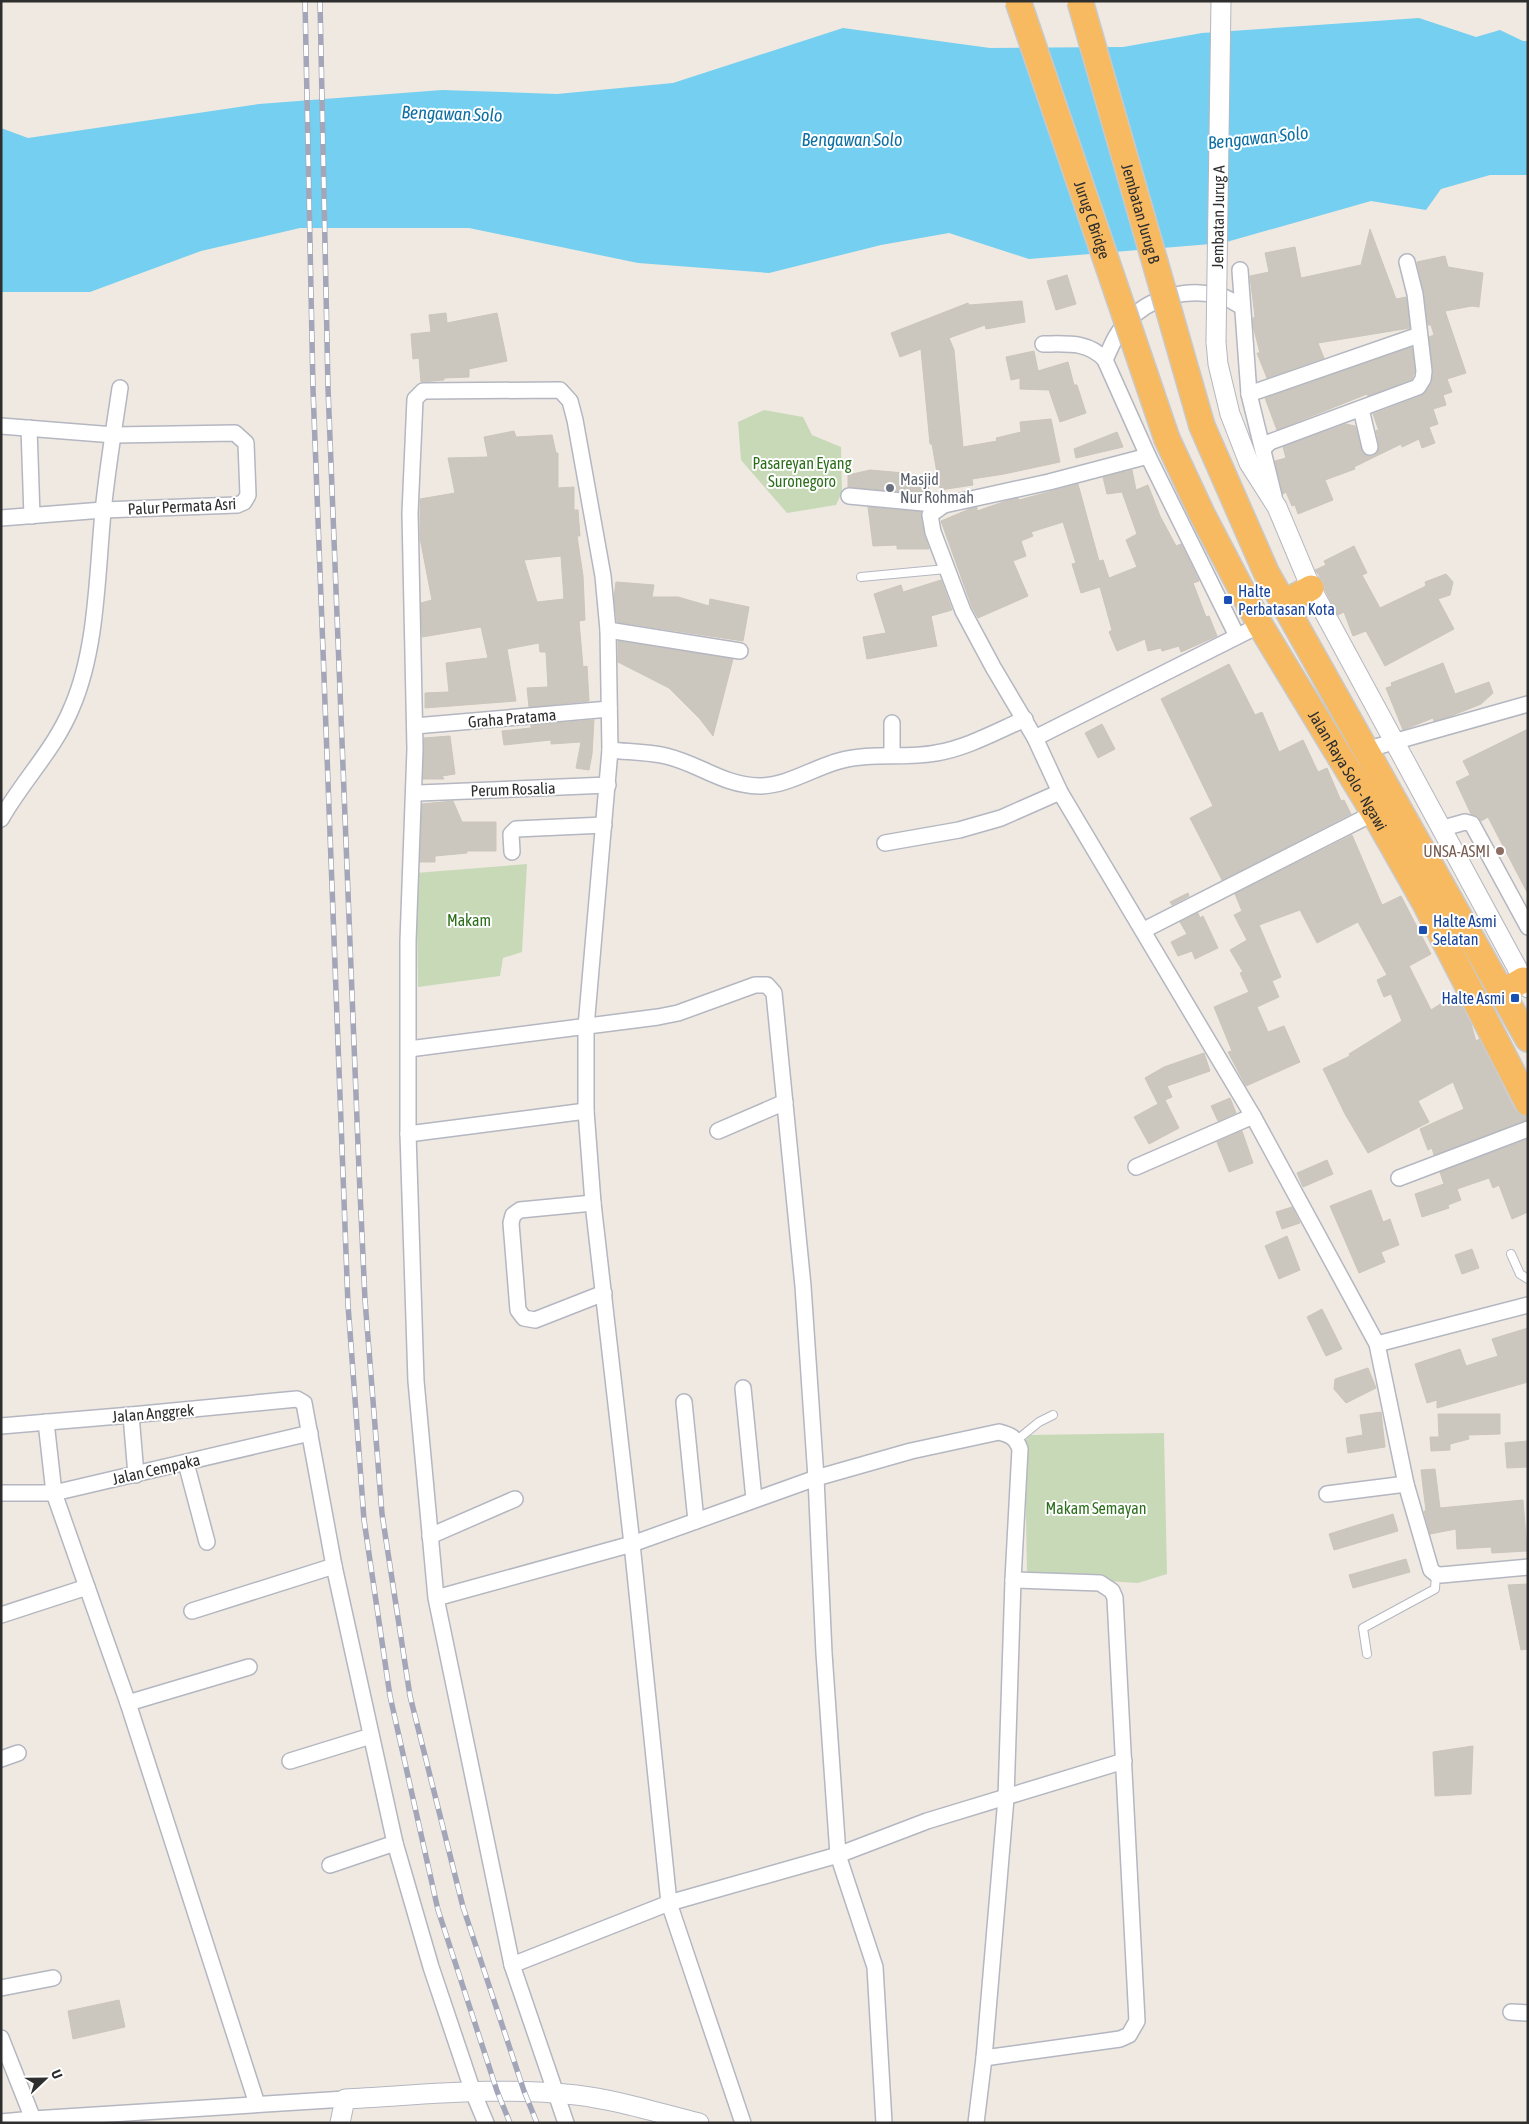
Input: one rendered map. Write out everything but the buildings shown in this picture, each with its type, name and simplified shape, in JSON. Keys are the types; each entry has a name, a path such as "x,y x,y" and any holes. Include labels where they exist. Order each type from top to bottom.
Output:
{"highway":[{"name":"Jurug C Bridge","path":"1018,1 1167,439"},
{"name":"Jembatan Jurug B","path":"1080,1 1202,426"},
{"name":"Jalan Raya Solo - Ngawi","path":"1202,426 1248,535 1266,572 1528,1039"},
{"name":"Jalan Raya Solo - Ngawi","path":"1167,439 1202,514 1260,625 1374,814 1424,903 1528,1103"},
{"path":"1283,603 1311,588"},
{"path":"1501,993 1526,984"}],"street":[{"name":"Jembatan Jurug A","path":"1221,1 1216,342 1218,364 1230,414 1250,463 1277,508 1311,588 1396,741 1440,829 1526,984"},
{"path":"1263,449 1270,442 1418,387 1423,379 1424,371 1414,294 1407,262"},
{"path":"1240,270 1241,306 1249,394 1277,508"},
{"path":"1105,360 1113,342 1125,324 1141,309 1157,300 1180,294 1200,293 1222,296 1241,306"},
{"path":"1249,394 1419,335"},
{"path":"1043,344 1082,345 1092,348 1105,360 1148,456 1237,636"},
{"name":"Palur Permata Asri","path":"1,819 61,732 73,706 86,660 94,616 103,510 120,388"},
{"path":"566,2123 512,1965 436,1598 416,1381 408,1134 408,941 415,726 410,594 410,513 415,399 423,391 560,390 566,394 570,401 575,420 603,576 608,630 610,750 586,1027 586,1112 593,1203 632,1544 669,1903 744,2123"},
{"path":"1361,408 1370,448"},
{"name":"Palur Permata Asri","path":"1,426 114,436 235,433 246,443 248,495 244,502 237,505 103,510 1,518"},
{"path":"29,428 32,516"},
{"path":"849,496 944,505 1049,482 1148,456"},
{"path":"944,505 930,515 933,532 967,619 993,667 1025,719 1060,792 1144,930 1253,1116 1376,1344 1406,1484 1431,1570 1436,1574 1528,1567"},
{"path":"1035,738 1260,625"},
{"path":"608,630 740,651"},
{"path":"1365,750 1528,704"},
{"name":"Graha Pratama","path":"415,726 609,709"},
{"path":"610,750 667,756 731,782 760,786 775,784 837,761 862,756 937,753 978,739 1025,719"},
{"path":"892,723 892,754"},
{"name":"Perum Rosalia","path":"418,793 608,785"},
{"path":"885,843 959,830 1001,818 1060,792"},
{"path":"1144,930 1374,814"},
{"path":"1440,829 1465,822 1472,824 1528,927"},
{"path":"512,852 511,834 516,829 604,825"},
{"path":"409,1050 678,1013 746,988 767,985 774,993 803,1286 816,1478 824,1653 838,1855 875,1968 884,2123"},
{"path":"718,1131 785,1102"},
{"path":"408,1134 586,1112"},
{"path":"1136,1167 1253,1116"},
{"path":"1399,1178 1528,1129"},
{"path":"593,1203 520,1210 513,1215 510,1223 518,1310 524,1318 535,1320 604,1293"},
{"path":"1376,1344 1528,1305"},
{"path":"743,1388 754,1499"},
{"name":"Jalan Anggrek","path":"1,1426 131,1416 297,1399 304,1403 310,1433"},
{"path":"684,1402 696,1521"},
{"path":"131,1416 136,1474"},
{"path":"46,1422 54,1493 128,1703 257,2104"},
{"path":"436,1598 632,1544 816,1478 912,1451 999,1432 1010,1434 1016,1440 1020,1449 1013,1580 1006,1798 984,2058 976,2123"},
{"path":"310,1433 334,1566 395,1842 431,1967 473,2092 486,2123"},
{"name":"Jalan Cempaka","path":"1,1493 54,1493 310,1433"},
{"path":"186,1463 207,1542"},
{"path":"1327,1494 1406,1484"},
{"path":"430,1536 515,1499"},
{"path":"192,1611 334,1566"},
{"path":"984,2058 1120,2039 1134,2030 1138,2021 1115,1598 1112,1590 1100,1583 1013,1580"},
{"path":"1,1615 87,1587"},
{"path":"128,1703 249,1666"},
{"path":"290,1761 371,1736"},
{"path":"1,1759 18,1753"},
{"path":"512,1965 669,1903 838,1855 927,1821 1124,1761"},
{"path":"330,1865 395,1842"},
{"path":"1,1988 53,1978"},
{"path":"1511,2012 1528,2013"},
{"path":"1,2038 32,2119"},
{"path":"2,2122 32,2119 145,2118 257,2104 473,2092 555,2093 600,2098 699,2123"},
{"path":"340,2123 345,2099"}],"lane":[{"path":"860,577 946,569"},
{"path":"1512,1254 1520,1274 1528,1279"},
{"path":"1016,1440 1039,1422 1053,1415"},
{"path":"1367,1654 1363,1628 1435,1589 1436,1574"}],"green space":[{"name":"Pasareyan Eyang Suronegoro","path":"764,410 803,417 812,435 841,447 842,492 836,505 787,513 741,460 738,422"},
{"name":"Makam","path":"527,864 522,952 503,958 500,976 418,987 416,873"},
{"name":"Makam Semayan","path":"1164,1433 1167,1574 1138,1583 1027,1576 1025,1441 1030,1435"}],"water":[{"name":"Bengawan Solo","path":"1419,18 1476,37 1500,30 1523,41 1528,41 1528,175 1490,175 1441,189 1426,210 1371,201 1223,243 1029,259 949,233 881,245 769,273 638,263 469,228 300,228 201,251 90,292 1,292 1,128 28,138 259,104 442,90 557,94 673,83 843,28 990,48 1123,47 1202,33"}],"railway":[{"path":"305,1 313,389 348,1305 364,1520 390,1696 438,1910 497,2091 510,2123"},
{"path":"320,1 328,388 359,1170 365,1300 382,1514 410,1696 463,1907 524,2091 537,2123"}],"place":[{"name":"Masjid Nur Rohmah","path":"890,488"},
{"name":"Halte Perbatasan Kota","path":"1228,600"},
{"name":"UNSA-ASMI","path":"1500,851"},
{"name":"Halte Asmi Selatan","path":"1423,930"},
{"name":"Halte Asmi","path":"1515,998"}]}
